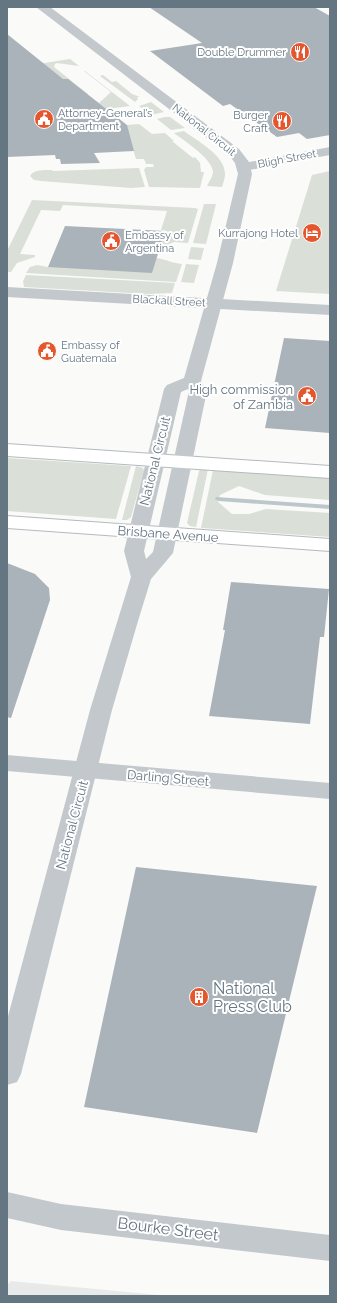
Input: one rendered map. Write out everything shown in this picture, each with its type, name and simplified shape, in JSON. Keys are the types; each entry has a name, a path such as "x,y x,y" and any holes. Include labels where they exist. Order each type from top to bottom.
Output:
{"main road":[{"path":"7,450 330,472"},
{"name":"Brisbane Avenue","path":"7,522 330,545"}],"street":[{"name":"National Circuit","path":"7,1074 109,681 141,577 163,553 198,391 192,380 245,180 244,167 239,157 229,148 42,7"},
{"name":"Bligh Street","path":"244,167 330,151"},
{"name":"Blackall Street","path":"7,292 330,310"},
{"name":"National Circuit","path":"141,577 134,551 173,389 192,380"},
{"name":"Darling Street","path":"7,763 330,792"},
{"name":"Bourke Street","path":"7,1205 61,1217 330,1248"}],"shaded area":[{"path":"70,59 79,66 57,63 54,67 88,94 82,95 7,69"},
{"path":"84,71 130,106 107,109 99,103 111,92"},
{"path":"103,75 112,82 116,81 132,94 140,97 137,97 138,99 135,102 100,76"},
{"path":"151,102 164,112 151,115 139,106"},
{"path":"170,117 185,128 171,130 157,119"},
{"path":"139,124 152,134 165,133 174,141 172,141 193,158 195,157 200,163 201,172 204,172 200,188 149,187 144,170 146,167 154,167 153,164 146,164 144,159 136,159 126,125"},
{"path":"184,131 209,149 220,161 224,167 225,174 222,187 207,186 213,174 212,167 197,150 174,133"},
{"path":"139,168 145,187 131,188 41,181 34,180 30,176 34,172 43,170 53,171"},
{"name":"Kurrajong Hotel","path":"330,171 330,294 276,291 312,175"},
{"path":"32,200 198,209 188,243 174,242 167,245 160,245 165,230 161,230 167,211 63,205 60,211 41,210 20,254 35,255 35,257 17,263 11,272 7,272 7,251"},
{"path":"204,204 216,204 206,244 193,243"},
{"path":"191,247 204,248 201,260 188,259"},
{"path":"156,258 182,264 176,282 26,273 30,267 37,265 48,267"},
{"path":"186,264 199,265 194,283 181,282"},
{"path":"26,275 175,283 172,293 148,294 24,287 23,281"},
{"path":"7,458 131,466 116,519 7,511"},
{"path":"136,466 143,468 144,471 131,517 127,520 122,520"},
{"path":"201,469 208,469 196,527 190,526 187,523 199,471"},
{"path":"213,470 330,477 330,500 265,495 239,486 220,495 218,502 232,514 249,514 266,509 330,513 330,537 201,528"},
{"path":"11,1281 169,1296 7,1296 7,1285"}],"building":[{"path":"149,7 314,7 330,16 330,135 307,139 299,133 277,137 230,104 223,106 150,51 202,43"},
{"name":"Attorney-General’s Department","path":"7,34 63,79 68,79 127,125 134,151 94,153 100,163 61,164 60,159 56,159 55,155 7,157"},
{"path":"65,226 165,231 152,273 48,267"},
{"path":"284,338 330,341 330,433 265,428"},
{"path":"7,563 35,574 49,588 50,600 11,718 7,717"},
{"path":"231,582 329,589 324,637 320,637 310,724 209,716 225,630 223,630"},
{"name":"National Press Club","path":"136,867 317,886 257,1133 84,1107"}],"waterway":[{"path":"219,499 330,507"}],"place":[{"name":"Double Drummer","path":"300,52"},
{"name":"Attorney-General’s Department","path":"44,119"},
{"name":"Burger Craft","path":"282,121"},
{"name":"Kurrajong Hotel","path":"312,233"},
{"name":"Embassy of Argentina","path":"111,241"},
{"name":"Embassy of Guatemala","path":"47,351"},
{"name":"High commission of Zambia","path":"307,396"},
{"name":"National Press Club","path":"199,997"}]}
